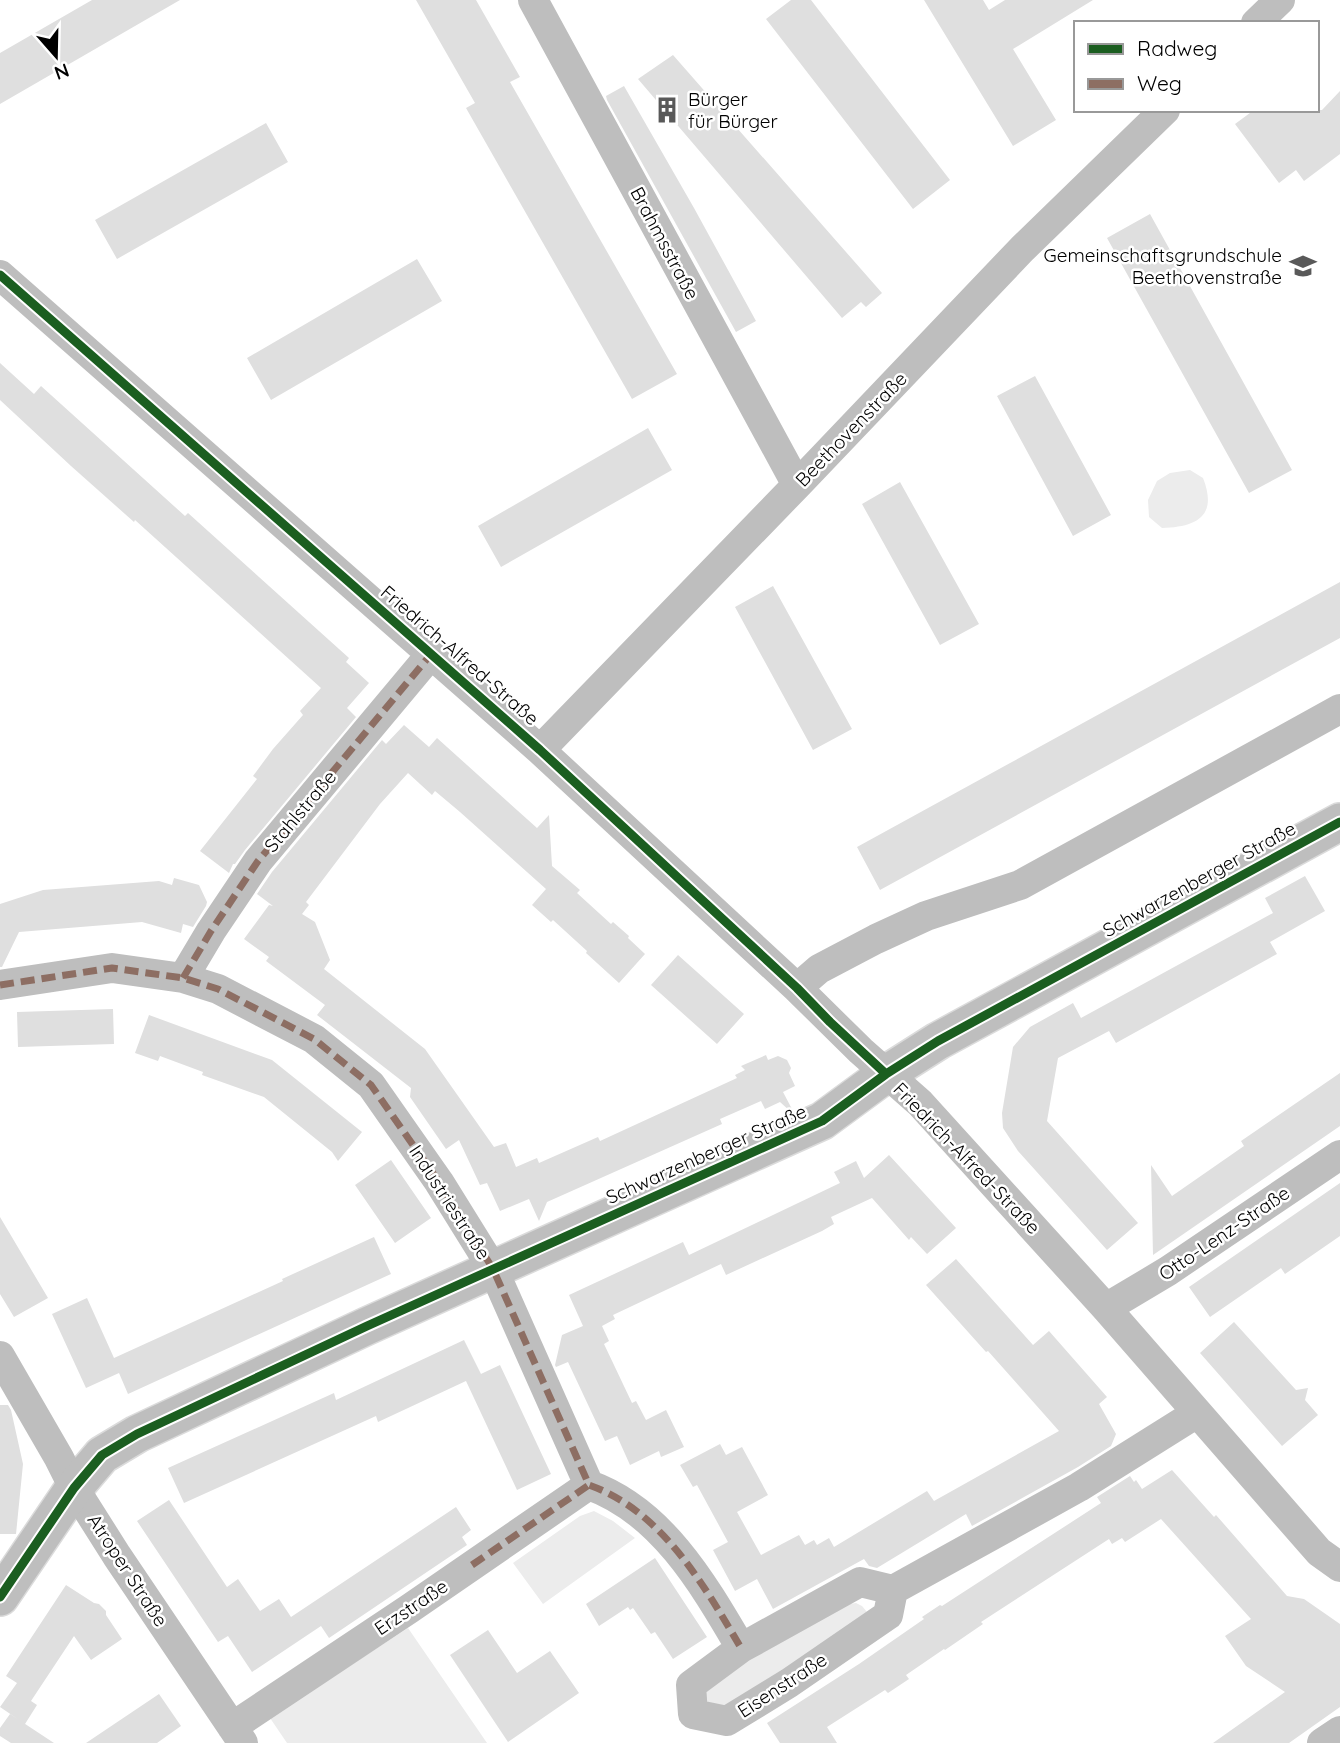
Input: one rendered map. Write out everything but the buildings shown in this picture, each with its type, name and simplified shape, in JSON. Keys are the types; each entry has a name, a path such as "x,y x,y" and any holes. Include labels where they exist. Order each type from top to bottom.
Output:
{"main road":[{"name":"Schwarzenberger Straße","path":"0,1597 74,1488 102,1455 137,1434 355,1332 822,1121 886,1074 938,1041 1339,823"}],"street":[{"name":"Brahmsstraße","path":"533,0 797,485"},
{"path":"1258,21 1280,0"},
{"name":"Beethovenstraße","path":"540,750 1022,249 1163,112"},
{"name":"Friedrich-Alfred-Straße","path":"0,275 540,750 920,1103 1106,1308 1319,1552 1340,1567"},
{"name":"Stahlstraße","path":"183,978 211,930 258,861 432,653"},
{"path":"797,988 819,969 876,939 926,916 1020,885 1340,709"},
{"name":"Industriestraße","path":"0,985 112,968 183,978 218,989 314,1039 370,1085 439,1182 493,1269 589,1485"},
{"name":"Otto-Lenz-Straße","path":"1106,1308 1168,1271 1340,1155"},
{"name":"Atroper Straße","path":"0,1356 74,1488 238,1735"},
{"path":"893,1590 1079,1487 1197,1413"},
{"path":"589,1485 606,1491 651,1521 693,1571 741,1648"},
{"name":"Erzstraße","path":"238,1735 409,1609 589,1485"},
{"name":"Eisenstraße","path":"860,1582 893,1590 888,1615 789,1683 727,1721 693,1714 691,1685 741,1648 860,1582"},
{"path":"1322,1743 1340,1731"}],"shaded area":[{"path":"1190,470 1203,478 1207,491 1206,510 1194,522 1162,528 1149,517 1148,500 1157,481 1170,473"},
{"path":"594,1511 635,1538 543,1604 513,1563 580,1516"},
{"path":"856,1603 867,1612 730,1708 708,1708 704,1689 708,1684 785,1638 849,1604"},
{"path":"408,1628 487,1743 287,1743 270,1718"}],"marked path":[{"path":"183,978 258,861 432,653"},
{"path":"0,985 112,968 183,978 218,989 314,1039 371,1085 439,1182 493,1269 589,1485 615,1497 659,1531 696,1576 741,1648"},
{"path":"472,1565 589,1485"}],"cycle path":[{"path":"0,275 540,750 886,1074"},
{"path":"0,1597 74,1488 102,1455 137,1434 367,1326 822,1121 886,1074 938,1041 1340,822"}],"place":[{"name":"Bürger für Bürger","path":"667,110"},
{"name":"Gemeinschaftsgrundschule Beethovenstraße","path":"1303,266"}]}
